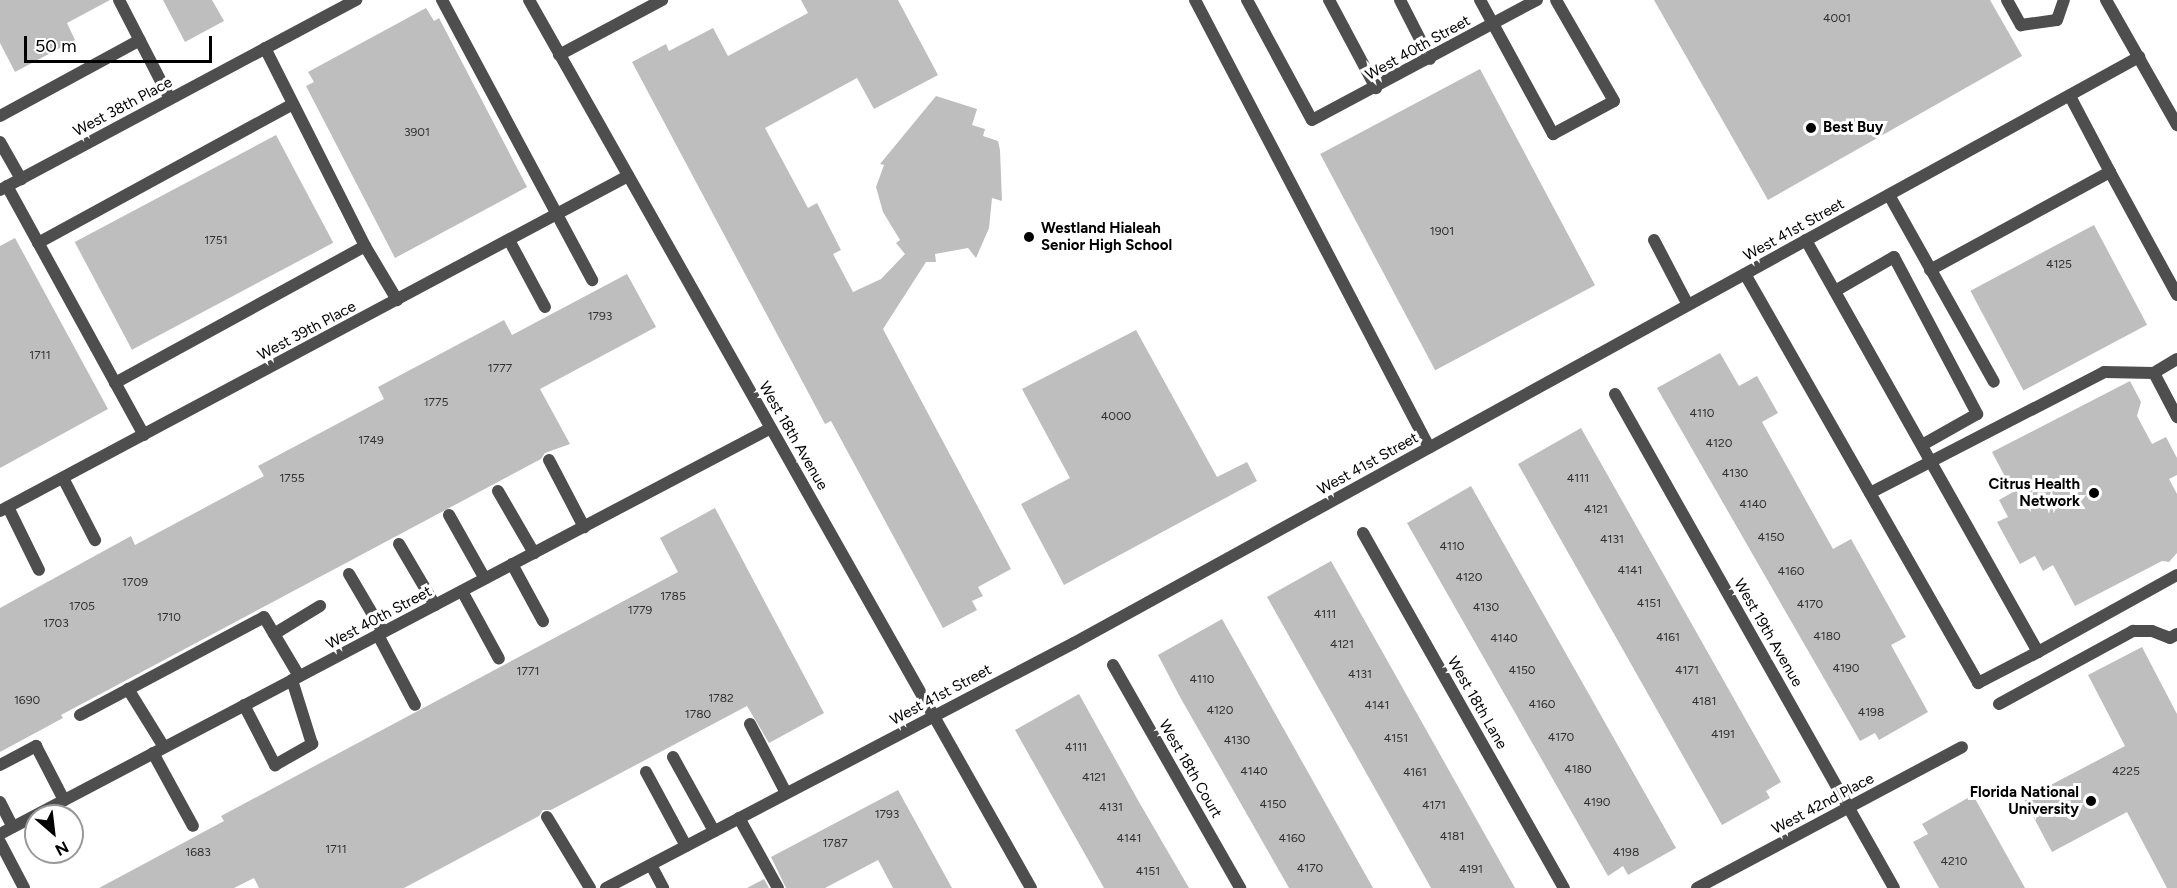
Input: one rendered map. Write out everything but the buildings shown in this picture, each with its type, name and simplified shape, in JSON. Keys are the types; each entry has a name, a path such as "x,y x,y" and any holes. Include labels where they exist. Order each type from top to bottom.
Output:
{"street":[{"path":"119,0 170,99"},
{"name":"West 38th Place","path":"3,188 356,0"},
{"path":"442,0 592,280"},
{"name":"West 18th Avenue","path":"529,0 1031,888"},
{"path":"559,55 662,0"},
{"path":"1195,0 1429,447"},
{"name":"West 40th Street","path":"1247,0 1311,120 1376,88 1537,0"},
{"path":"1329,0 1376,88"},
{"path":"1400,0 1430,59"},
{"path":"1480,0 1553,134 1614,101 1556,0"},
{"path":"2007,0 2021,25 2057,20 2064,0"},
{"path":"2106,0 2177,125"},
{"path":"0,116 140,40"},
{"path":"265,48 365,246 397,300"},
{"name":"West 41st Street","path":"606,888 934,715 1429,447 2139,57"},
{"path":"2070,96 2177,295"},
{"path":"38,243 293,104"},
{"path":"0,142 21,179"},
{"path":"1930,270 2110,172"},
{"name":"West 39th Place","path":"4,509 628,176"},
{"path":"3,188 38,243 144,435"},
{"path":"1889,195 1994,382"},
{"path":"509,240 545,307"},
{"path":"1654,240 1688,305"},
{"path":"1806,240 2038,652"},
{"path":"115,383 365,246"},
{"path":"1835,291 1894,257 1977,414 1922,445"},
{"path":"1745,274 1978,683 2177,575"},
{"path":"1870,493 1930,459 2104,372 2154,373 2177,359"},
{"path":"2154,373 2177,417"},
{"name":"West 19th Avenue","path":"1615,394 1894,888"},
{"name":"West 40th Street","path":"0,834 771,428"},
{"path":"549,460 584,526"},
{"path":"63,478 95,540"},
{"path":"498,491 534,553"},
{"path":"4,509 39,570"},
{"path":"449,515 485,579"},
{"name":"West 18th Lane","path":"1363,532 1564,888"},
{"path":"399,544 435,605"},
{"path":"513,564 543,621"},
{"path":"349,574 415,705"},
{"path":"462,591 499,659"},
{"path":"274,634 320,606"},
{"path":"80,715 264,617 296,678 312,744 275,765 244,705"},
{"path":"1999,704 2133,631 2152,631 2170,638 2177,634"},
{"name":"West 18th Court","path":"1113,665 1240,888"},
{"path":"128,689 159,750 193,826"},
{"path":"750,724 786,794"},
{"path":"0,765 36,746 64,800"},
{"name":"West 42nd Place","path":"1697,888 1962,747"},
{"path":"673,757 714,831"},
{"path":"646,772 686,846"},
{"path":"0,802 13,827"},
{"path":"547,817 590,888"},
{"path":"739,818 778,888"},
{"path":"0,842 24,888"},
{"path":"651,865 663,888"}],"place":[{"name":"Best Buy","path":"1811,128"},
{"name":"Westland Hialeah Senior High School","path":"1029,237"},
{"name":"Citrus Health Network","path":"2094,493"},
{"name":"Florida National University","path":"2091,801"}]}
